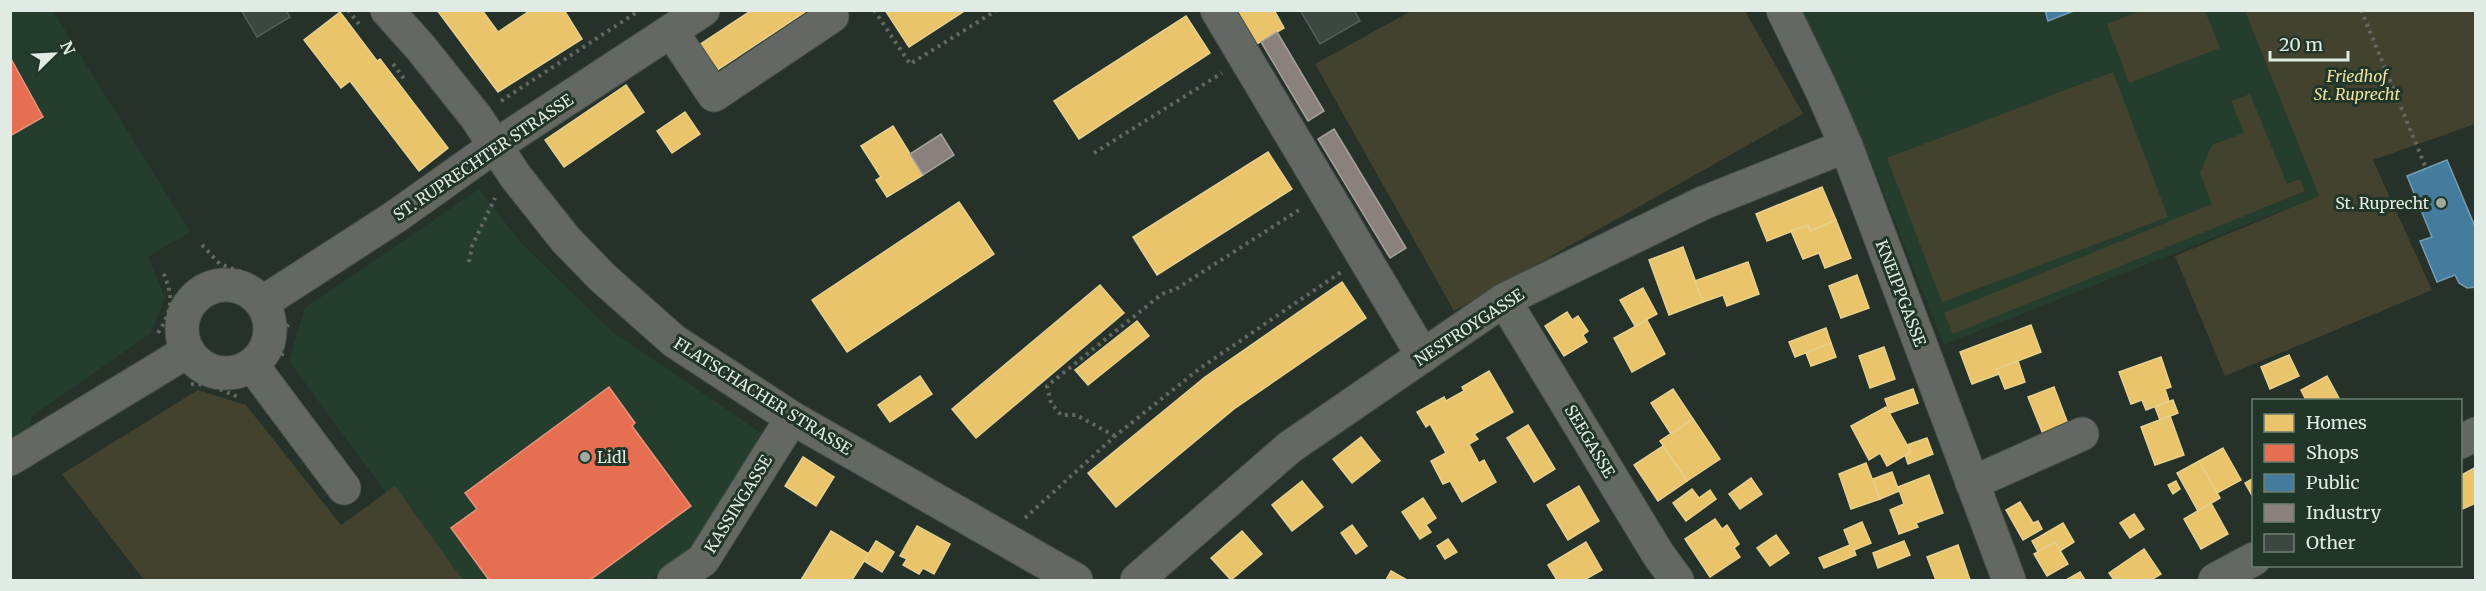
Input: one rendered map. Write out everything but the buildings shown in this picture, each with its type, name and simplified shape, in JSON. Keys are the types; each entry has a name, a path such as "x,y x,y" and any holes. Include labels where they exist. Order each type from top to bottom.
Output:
{"street":[{"name":"ST. RUPRECHTER STRASSE","path":"262,303 395,217 495,146 703,10"},
{"path":"671,31 714,95 832,16 828,10"},
{"path":"1217,10 1423,356"},
{"name":"KNEIPPGASSE","path":"1783,10 1846,147 2009,580"},
{"name":"FLATSCHACHER STRASSE","path":"375,19 421,48 476,117 566,240 603,278 674,341 792,418 1076,580"},
{"name":"NESTROYGASSE","path":"1137,580 1290,447 1504,300 1703,203 1846,147"},
{"path":"10,459 186,367 199,364 214,372 232,373 252,365 262,355 270,338 270,320 262,303 250,291 235,285 218,285 202,291 189,303 182,318 186,367"},
{"name":"SEEGASSE","path":"1504,300 1658,554 1677,580"},
{"path":"252,365 344,488"},
{"name":"KASSINGASSE","path":"674,580 703,560 792,418"},
{"path":"1972,483 2082,434"},
{"path":"2215,580 2252,560"}],"path":[{"path":"348,10 375,19"},
{"path":"508,96 640,10"},
{"path":"874,10 910,64 997,10"},
{"path":"2361,10 2426,168"},
{"path":"1094,153 1245,58"},
{"path":"392,63 406,81"},
{"path":"1115,436 1076,415 1061,414 1051,403 1047,386 1162,294 1176,289 1326,193"},
{"path":"470,262 472,246 495,197"},
{"path":"1011,544 1023,520 1115,436 1199,369 1364,257"},
{"path":"157,335 167,319 172,291 162,270"},
{"path":"186,367 210,385 236,395 244,401"}],"shaded area":[{"path":"10,11 53,11 190,232 148,257 165,297 151,333 32,416 30,426 11,438"},
{"path":"1801,11 2245,11 2319,196 1944,345 1863,142"},
{"path":"479,189 521,243 614,333 763,434 714,522 676,561 649,580 463,580 395,486 386,493 289,361 305,308"}],"green space":[{"path":"2143,10 2205,11 2220,48 2129,83 2107,24"},
{"path":"1411,11 1745,11 1803,114 1454,311 1315,64"},
{"name":"Friedhof St. Ruprecht","path":"2245,11 2475,11 2475,124 2373,160 2432,290 2225,376 2175,256 2319,196"},
{"path":"2113,72 2168,217 1942,302 1887,158"},
{"path":"2250,94 2287,184 2300,179 2305,191 1953,334 1944,313 2212,204 2200,173 2212,145 2244,133 2231,101"},
{"path":"198,390 246,405 341,525 395,486 463,580 144,580 62,474"}],"place":[{"name":"St. Ruprecht","path":"2441,203"},
{"name":"Lidl","path":"585,457"}]}
